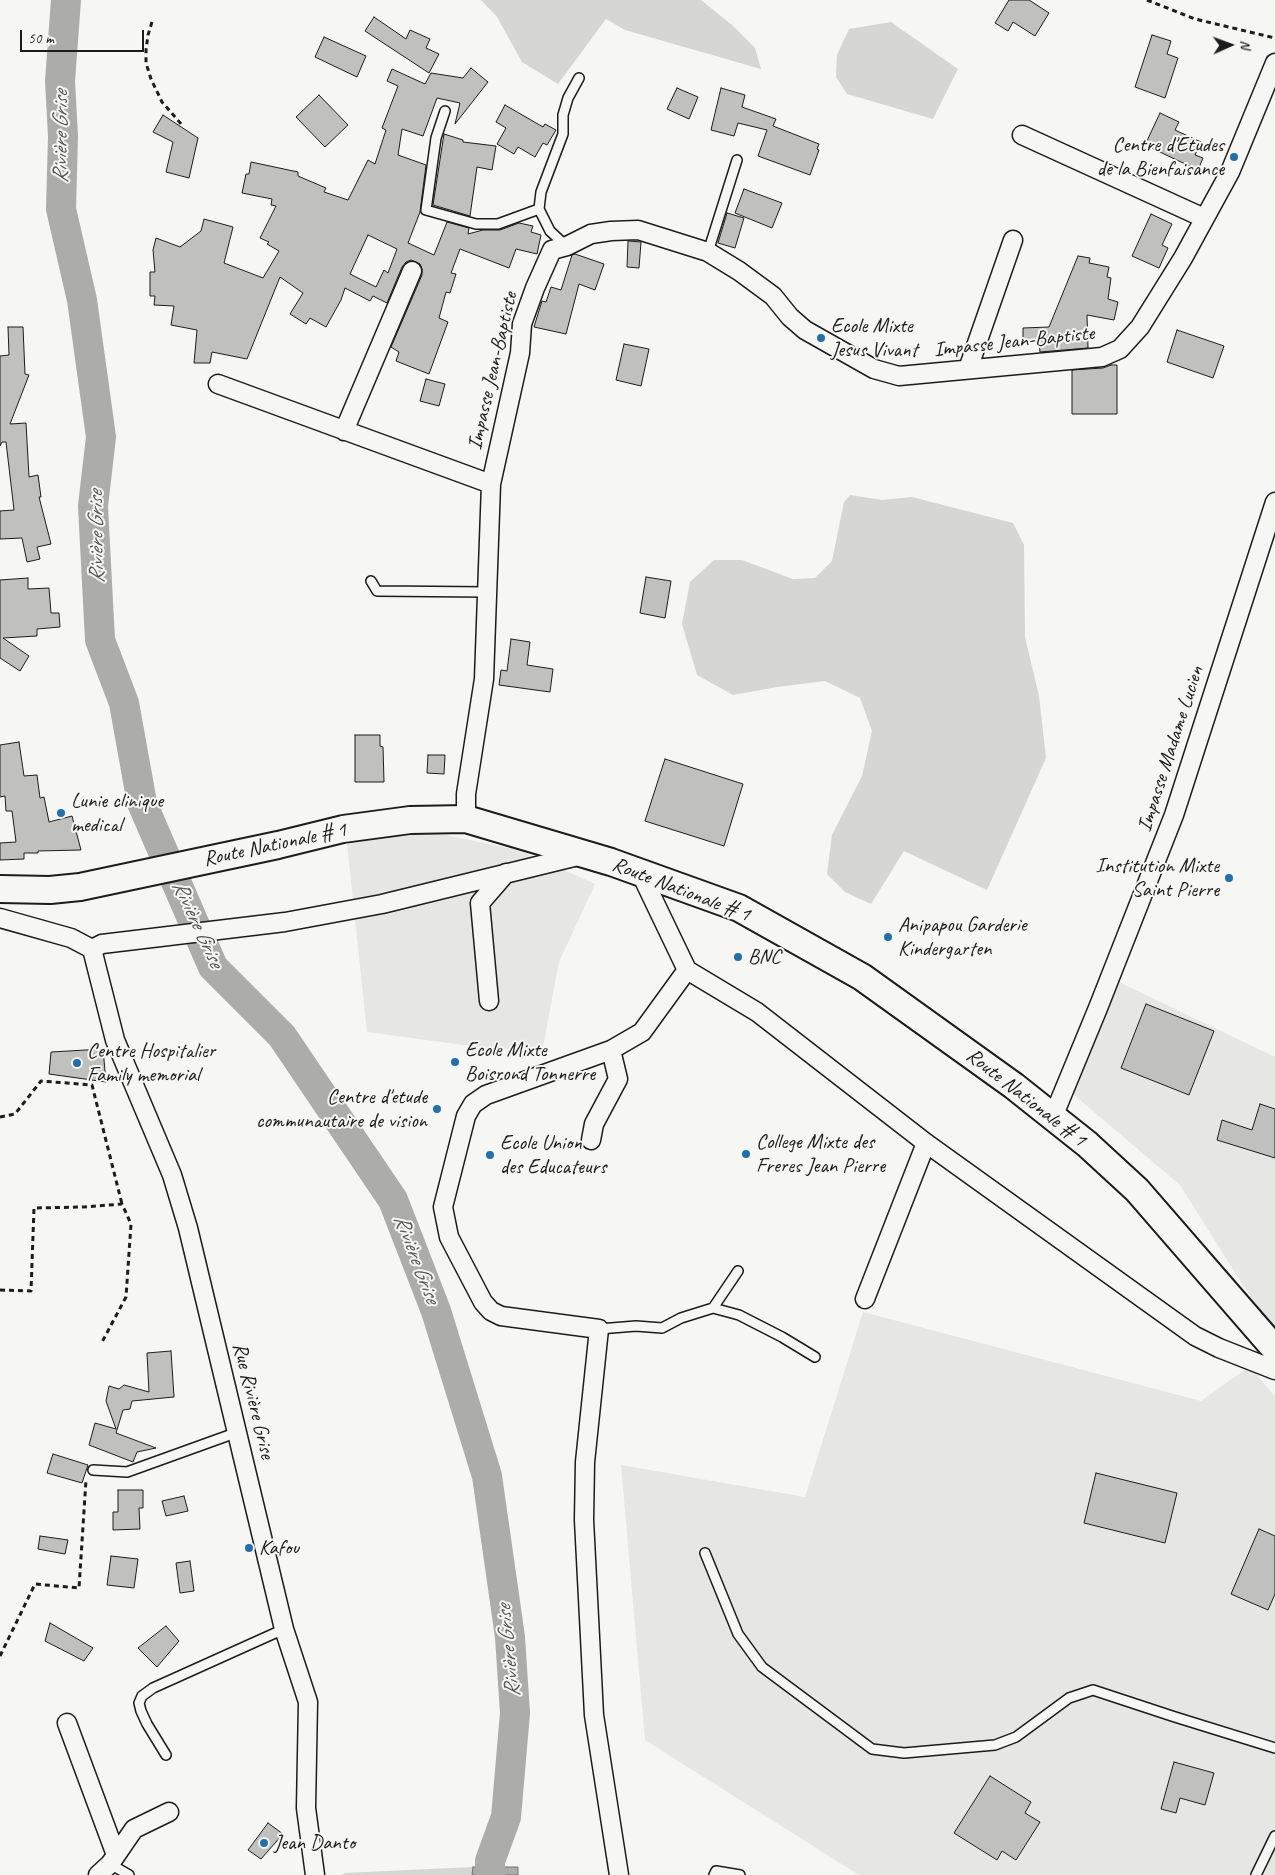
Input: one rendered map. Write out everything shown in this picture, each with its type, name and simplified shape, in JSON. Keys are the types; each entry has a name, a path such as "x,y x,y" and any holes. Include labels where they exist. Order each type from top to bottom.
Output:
{"main road":[{"name":"Route Nationale # 1","path":"0,890 50,890 80,887 353,827 410,820 466,819 640,872 739,908 862,978 1014,1086 1087,1144 1137,1190 1273,1344"}],"street":[{"name":"Impasse Jean-Baptiste","path":"466,819 466,794 484,678 491,484 520,353 522,324 552,250 567,246 591,234 638,230 708,252 739,271 773,296 790,317 805,330 874,369 899,376 1102,357 1120,348 1140,326 1183,258 1230,172 1275,64"},
{"path":"1022,134 1204,218"},
{"path":"968,369 1013,240"},
{"path":"344,431 412,271"},
{"path":"218,384 491,484"},
{"name":"Impasse Madame Lucien","path":"1053,1117 1174,815 1275,502"},
{"path":"0,918 97,946 285,922 382,904 585,854"},
{"path":"640,872 687,970 757,1012 926,1143 1195,1336 1219,1348 1275,1370"},
{"path":"489,1001 480,903 506,873"},
{"name":"Rue Rivière Grise","path":"97,946 115,1040 172,1175 188,1228 284,1629 308,1702 306,1808 314,1875"},
{"path":"620,1875 594,1715 584,1520 585,1462 599,1330 501,1316 491,1311 483,1302 448,1237 443,1207 466,1116 473,1104 486,1095 611,1050 642,1032 687,970"},
{"path":"590,1140 594,1124 618,1079 611,1050"},
{"path":"865,1299 926,1143"},
{"path":"67,1723 108,1865"},
{"path":"108,1865 134,1829 169,1812"}],"lane":[{"path":"567,246 550,231 539,209 541,192 563,134 563,115 568,98 578,78"},
{"path":"445,111 436,138 426,210 476,224 498,224 539,209"},
{"path":"708,252 738,160"},
{"path":"370,581 377,592 487,592"},
{"path":"713,1308 738,1271"},
{"path":"599,1330 636,1326 662,1328 681,1318 713,1308 739,1315 782,1337 815,1357"},
{"path":"93,1470 127,1472 238,1432"},
{"path":"705,1553 738,1634 762,1667 872,1749 904,1753 996,1745 1016,1737 1069,1698 1093,1690 1175,1718 1275,1748"},
{"path":"166,1755 141,1711 139,1703 142,1696 153,1688 284,1629"},
{"path":"1256,1875 1275,1836"},
{"path":"108,1865 130,1875"},
{"path":"714,1875 716,1871 740,1875"}],"path":[{"path":"1147,0 1196,19 1275,38"},
{"path":"152,22 148,35 146,63 162,102 182,125"},
{"path":"0,1117 15,1114 41,1081 92,1085 122,1204 130,1224 126,1297 101,1344"},
{"path":"0,1290 31,1291 34,1208 122,1204"},
{"path":"0,1656 34,1584 79,1588 86,1475 93,1470"}],"shaded area":[{"path":"481,0 701,0 732,25 755,48 761,69 625,30 606,19 558,84 522,62 497,17"},
{"path":"891,22 958,69 933,119 847,94 836,77 837,55 849,29"},
{"path":"850,495 882,500 912,497 1013,523 1024,545 1025,637 1039,696 1046,758 987,890 904,851 871,904 845,892 827,874 832,835 862,776 872,731 860,698 825,681 733,695 697,675 682,624 690,582 714,560 742,560 793,579 815,578 832,561 844,502"},
{"path":"382,834 446,835 522,851 595,884 559,962 542,1052 471,1046 367,1032 347,844"},
{"path":"1117,981 1275,1057 1275,1328 1271,1330 1180,1185 1073,1094"},
{"path":"863,1312 1201,1401 1250,1366 1275,1397 1275,1875 859,1875 645,1740 621,1465 805,1497"},
{"path":"473,1867 472,1875 342,1875 345,1873"},
{"path":"473,1867 518,1867 518,1875 472,1875"}],"building":[{"path":"1009,0 1029,0 1049,13 1035,36 1013,22 1008,31 995,23"},
{"path":"374,17 406,39 410,30 430,39 426,48 439,54 429,73 365,31"},
{"path":"1152,35 1171,41 1167,54 1178,58 1165,98 1135,87"},
{"path":"324,37 366,56 357,77 315,57"},
{"path":"471,68 488,82 455,124 460,103 437,98 423,136 402,129 398,155 426,165 420,212 408,243 434,255 447,222 469,228 468,234 483,230 500,230 519,223 533,226 531,232 541,235 537,254 516,249 509,268 460,249 451,273 456,274 450,293 446,292 439,318 448,322 429,374 396,361 399,352 391,347 422,275 420,264 411,260 402,267 387,303 373,296 370,301 345,288 341,300 326,327 310,318 306,324 290,314 303,293 280,277 247,359 212,352 210,363 194,363 197,330 171,325 174,306 154,305 155,296 150,296 150,272 155,272 153,250 156,238 180,247 201,231 204,219 233,227 224,263 263,278 279,251 267,244 269,242 260,238 276,206 271,205 272,199 242,193 251,162 298,172 298,176 326,188 324,192 348,200 368,160 375,164 386,130 382,128 398,86 387,81 392,69 425,84 431,73 463,78","holes":["368,235 397,249 388,273 384,270 376,287 350,274"]},
{"path":"677,88 698,97 689,119 667,109"},
{"path":"721,88 745,95 742,107 776,119 773,126 819,144 817,149 819,150 810,175 758,156 767,130 738,123 734,136 711,130"},
{"path":"319,95 348,125 325,147 296,117"},
{"path":"505,105 543,127 545,124 556,130 547,145 543,143 535,157 518,147 514,154 497,144 506,128 496,122"},
{"path":"1160,113 1179,122 1175,130 1201,142 1195,155 1203,158 1198,170 1145,145"},
{"path":"163,115 198,138 189,178 166,172 173,142 153,132"},
{"path":"444,134 463,140 463,142 496,146 492,170 477,167 470,216 433,205"},
{"path":"744,189 782,203 772,228 735,213"},
{"path":"727,213 744,218 735,248 718,243"},
{"path":"1151,214 1172,224 1162,245 1168,248 1159,268 1132,256"},
{"path":"628,241 641,242 639,268 627,267"},
{"path":"575,254 604,264 595,290 579,284 566,334 534,327 542,301 546,302 551,287 561,290 572,255"},
{"path":"1078,256 1090,258 1089,263 1109,267 1107,277 1111,278 1108,299 1118,302 1114,320 1087,315 1088,348 1040,352 1039,342 1023,342 1023,328 1049,327"},
{"path":"8,327 23,327 25,374 29,375 10,424 26,423 29,477 38,475 41,497 39,497 51,544 37,547 40,559 27,562 22,538 0,539 0,511 14,510 6,442 2,442 0,446 0,356 9,355"},
{"path":"1177,330 1224,346 1213,378 1167,362"},
{"path":"624,344 649,349 641,386 616,380"},
{"path":"1117,365 1117,414 1072,414 1072,370 1103,368"},
{"path":"426,379 445,384 439,406 420,401"},
{"path":"646,577 671,581 665,618 640,613"},
{"path":"28,578 28,589 49,588 51,613 59,613 60,627 37,629 37,636 3,638 29,656 20,671 0,658 0,580"},
{"path":"511,639 530,642 527,665 553,669 550,692 499,685 501,670 507,671"},
{"path":"355,735 380,735 380,746 383,747 384,782 355,782"},
{"path":"19,742 24,776 37,775 40,798 44,797 49,822 72,816 81,850 38,851 38,853 24,853 24,859 0,860 0,843 16,842 12,811 6,811 5,796 0,797 0,745"},
{"path":"428,755 445,755 444,774 427,773"},
{"path":"665,759 743,784 724,846 645,821"},
{"path":"1146,1004 1214,1031 1189,1095 1121,1068"},
{"name":"Centre Hospitalier Family memorial","path":"103,1049 106,1082 49,1074 51,1052"},
{"path":"1260,1104 1275,1109 1275,1158 1217,1140 1222,1120 1252,1130"},
{"path":"171,1351 174,1397 132,1401 130,1409 123,1410 116,1433 156,1448 137,1452 133,1462 89,1445 95,1423 116,1429 106,1401 109,1386 119,1389 124,1385 149,1392 147,1353"},
{"path":"53,1454 88,1465 82,1483 47,1473"},
{"path":"1096,1473 1177,1493 1165,1543 1084,1523"},
{"path":"118,1490 143,1490 143,1508 139,1508 140,1529 113,1530 113,1512 118,1512"},
{"path":"184,1496 188,1511 166,1516 162,1501"},
{"path":"1259,1529 1275,1536 1275,1594 1268,1610 1231,1594"},
{"path":"40,1536 68,1540 65,1554 38,1549"},
{"path":"111,1556 138,1559 134,1588 107,1585"},
{"path":"190,1561 194,1591 180,1593 176,1563"},
{"path":"50,1623 93,1648 84,1661 45,1641"},
{"path":"166,1626 179,1641 157,1667 138,1648"},
{"path":"1174,1762 1214,1773 1205,1805 1180,1798 1176,1813 1161,1809"},
{"path":"990,1776 1031,1802 1025,1813 1040,1822 1016,1860 1002,1851 997,1860 954,1833"},
{"name":"Jean Danto","path":"268,1823 283,1834 261,1859 248,1850"}],"waterway":[{"name":"Rivière Grise","path":"66,0 60,81 63,136 61,209 82,300 101,437 93,506 100,640 124,703 142,803 213,967 282,1036 393,1200 436,1311 487,1476 510,1637 515,1713 506,1817 490,1861 490,1875"}],"place":[{"name":"Centre d'Etudes de la Bienfaisance","path":"1234,157"},
{"name":"Ecole Mixte Jesus Vivant","path":"821,338"},
{"name":"Lunie clinique medical","path":"61,813"},
{"name":"Institution Mixte Saint Pierre","path":"1229,878"},
{"name":"Anipapou Garderie Kindergarten","path":"888,937"},
{"name":"BNC","path":"738,957"},
{"name":"Ecole Mixte Boisrond Tonnerre","path":"455,1062"},
{"name":"Centre Hospitalier Family memorial","path":"77,1063"},
{"name":"Centre d'etude communautaire de vision","path":"437,1109"},
{"name":"College Mixte des Freres Jean Pierre","path":"746,1154"},
{"name":"Ecole Union des Educateurs","path":"490,1155"},
{"name":"Kafou","path":"249,1548"},
{"name":"Jean Danto","path":"264,1843"}]}
